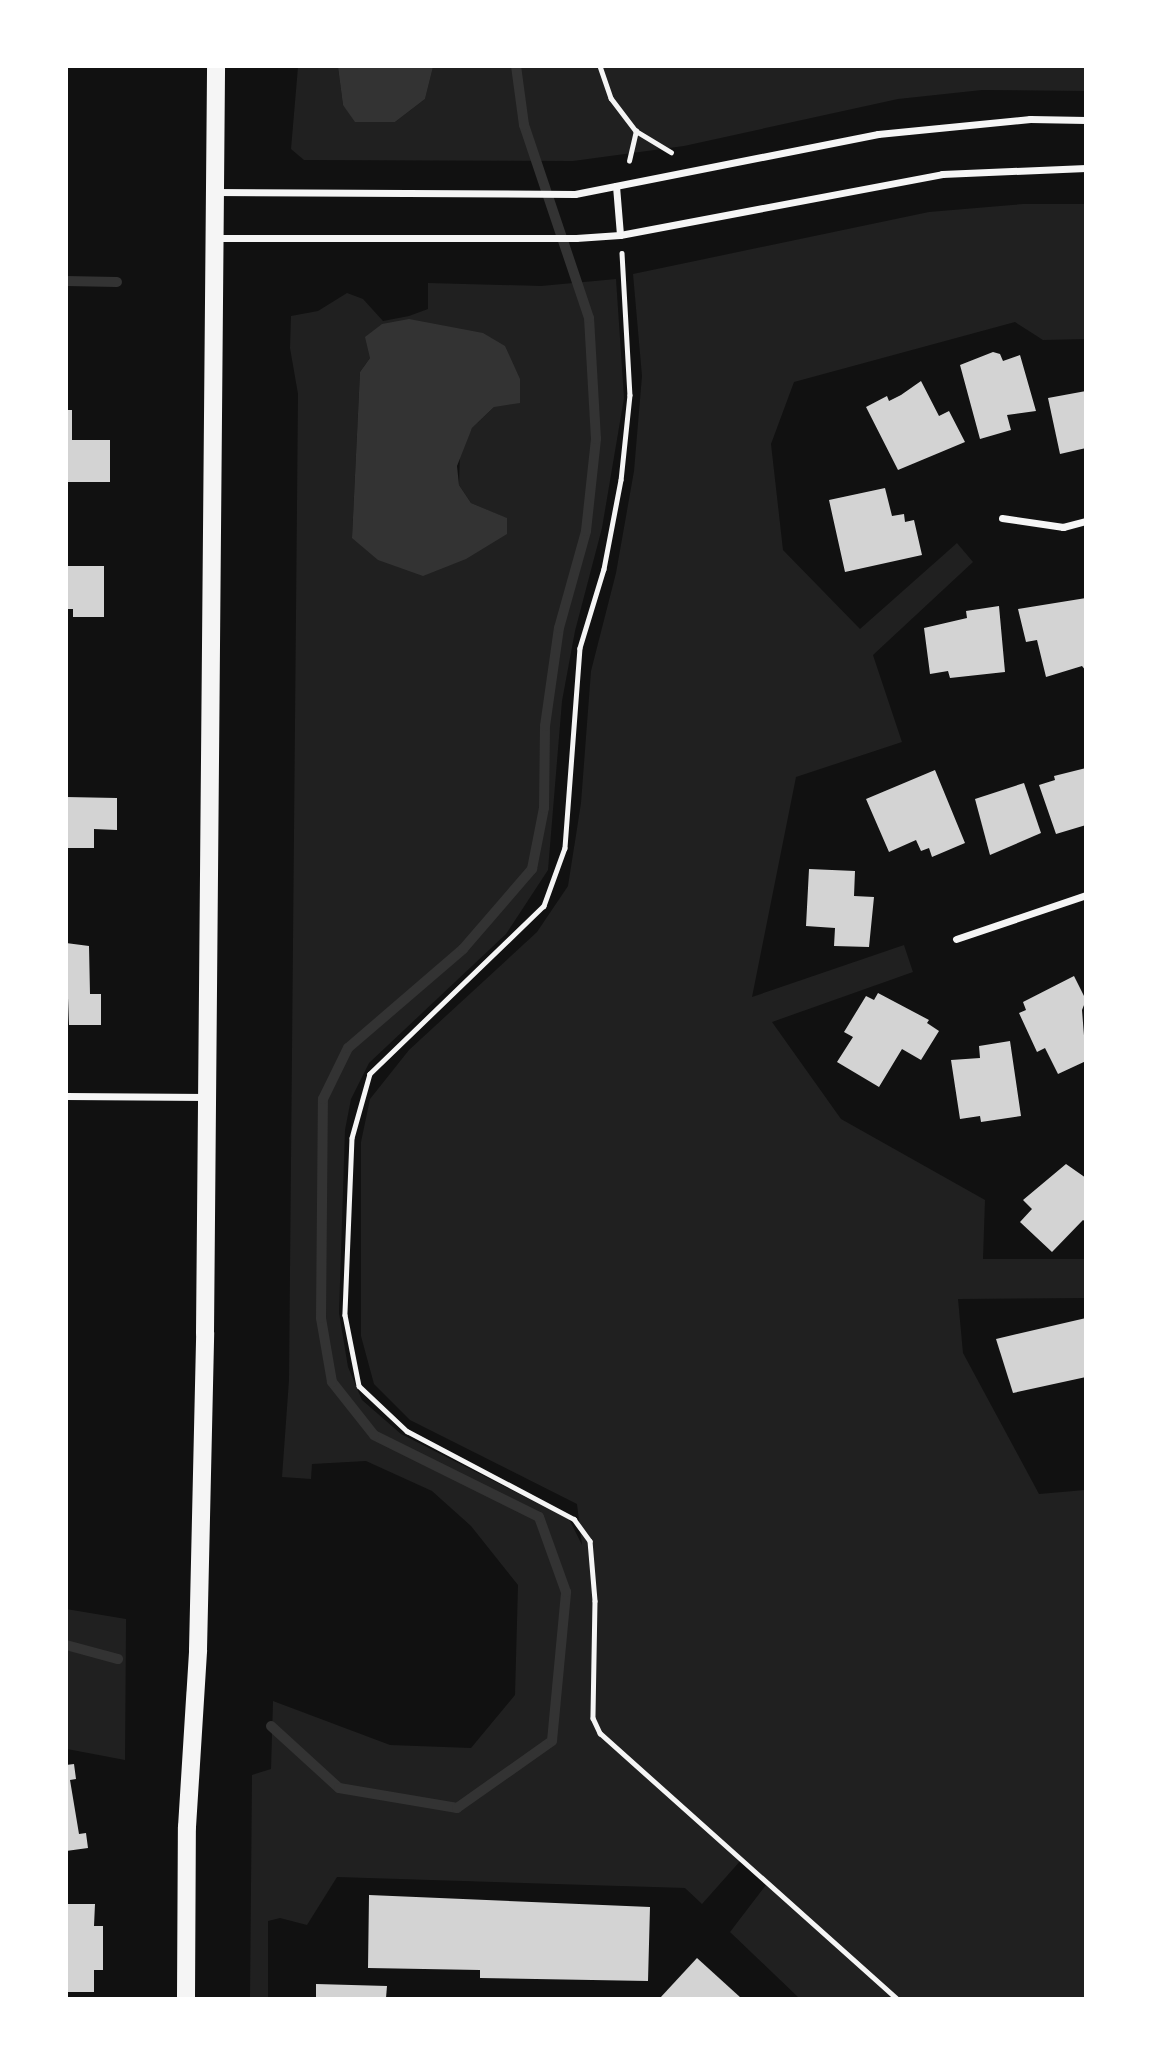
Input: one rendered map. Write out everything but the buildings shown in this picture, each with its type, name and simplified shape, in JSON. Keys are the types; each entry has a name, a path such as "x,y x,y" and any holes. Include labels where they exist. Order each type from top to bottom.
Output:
{"main road":[{"path":"186,1998 190,1747 198,1650 207,1097 216,66"}],"street":[{"path":"215,192 575,194 902,130 1030,119 1086,120"},
{"path":"216,238 576,238 620,234 942,174 1086,168"},
{"path":"616,186 620,234"},
{"path":"1002,518 1063,527 1086,521"},
{"path":"956,939 1086,895"},
{"path":"66,1096 207,1097"}],"path":[{"path":"600,66 611,98 636,131 671,152"},
{"path":"629,161 636,131"},
{"path":"620,234 631,395 621,480 604,569 580,648 565,848 544,906 370,1074 352,1138 345,1315 359,1386 407,1431 574,1519 590,1541 595,1601 593,1718 600,1732 896,1998"}],"shaded area":[{"path":"338,66 433,67 425,99 395,122 355,122 343,105"},
{"path":"298,67 338,67 343,105 395,122 425,99 433,67 1085,67 1085,91 982,90 898,99 684,146 573,161 304,160 291,149"},
{"path":"1023,204 1085,204 1085,339 1043,340 1015,322 794,382 771,444 783,550 860,629 957,543 973,562 873,655 902,742 796,777 752,997 904,945 913,972 772,1022 841,1119 985,1200 983,1259 1085,1259 1085,1298 958,1299 963,1353 1039,1494 1085,1490 1085,1998 799,1998 730,1932 769,1881 742,1859 702,1904 685,1888 337,1877 307,1925 280,1918 268,1921 268,1998 250,1998 252,1775 271,1769 273,1701 390,1745 471,1748 515,1695 518,1585 471,1526 432,1491 366,1461 312,1464 311,1479 282,1477 289,1380 298,394 290,348 291,316 318,311 347,293 363,299 383,321 409,316 428,309 428,283 541,286 616,279 624,398 602,528 575,631 562,701 548,870 506,934 369,1063 351,1099 345,1130 339,1313 348,1367 362,1400 401,1434 569,1519 582,1545 577,1504 410,1420 374,1384 361,1336 361,1142 370,1099 409,1050 537,932 568,886 581,803 591,671 616,573 634,471 642,376 633,274 929,212","holes":["370,358 494,407 472,428 460,451 459,485 471,503 506,518 352,538 360,372"]},
{"path":"409,319 483,333 505,346 520,379 520,403 494,407 472,428 457,466 459,485 471,503 507,518 507,534 466,559 423,576 378,560 352,538 360,372 370,358 365,337 382,324"},
{"path":"66,1609 126,1619 125,1760 67,1749"}],"waterway":[{"path":"271,1726 339,1788 457,1808 552,1741 566,1592 539,1517 374,1435 332,1382 321,1318 323,1099 348,1048 463,949 532,869 544,808 545,726 559,628 586,531 596,439 589,318 524,125 516,66"},
{"path":"66,281 117,282"},
{"path":"66,1645 118,1659"}]}
